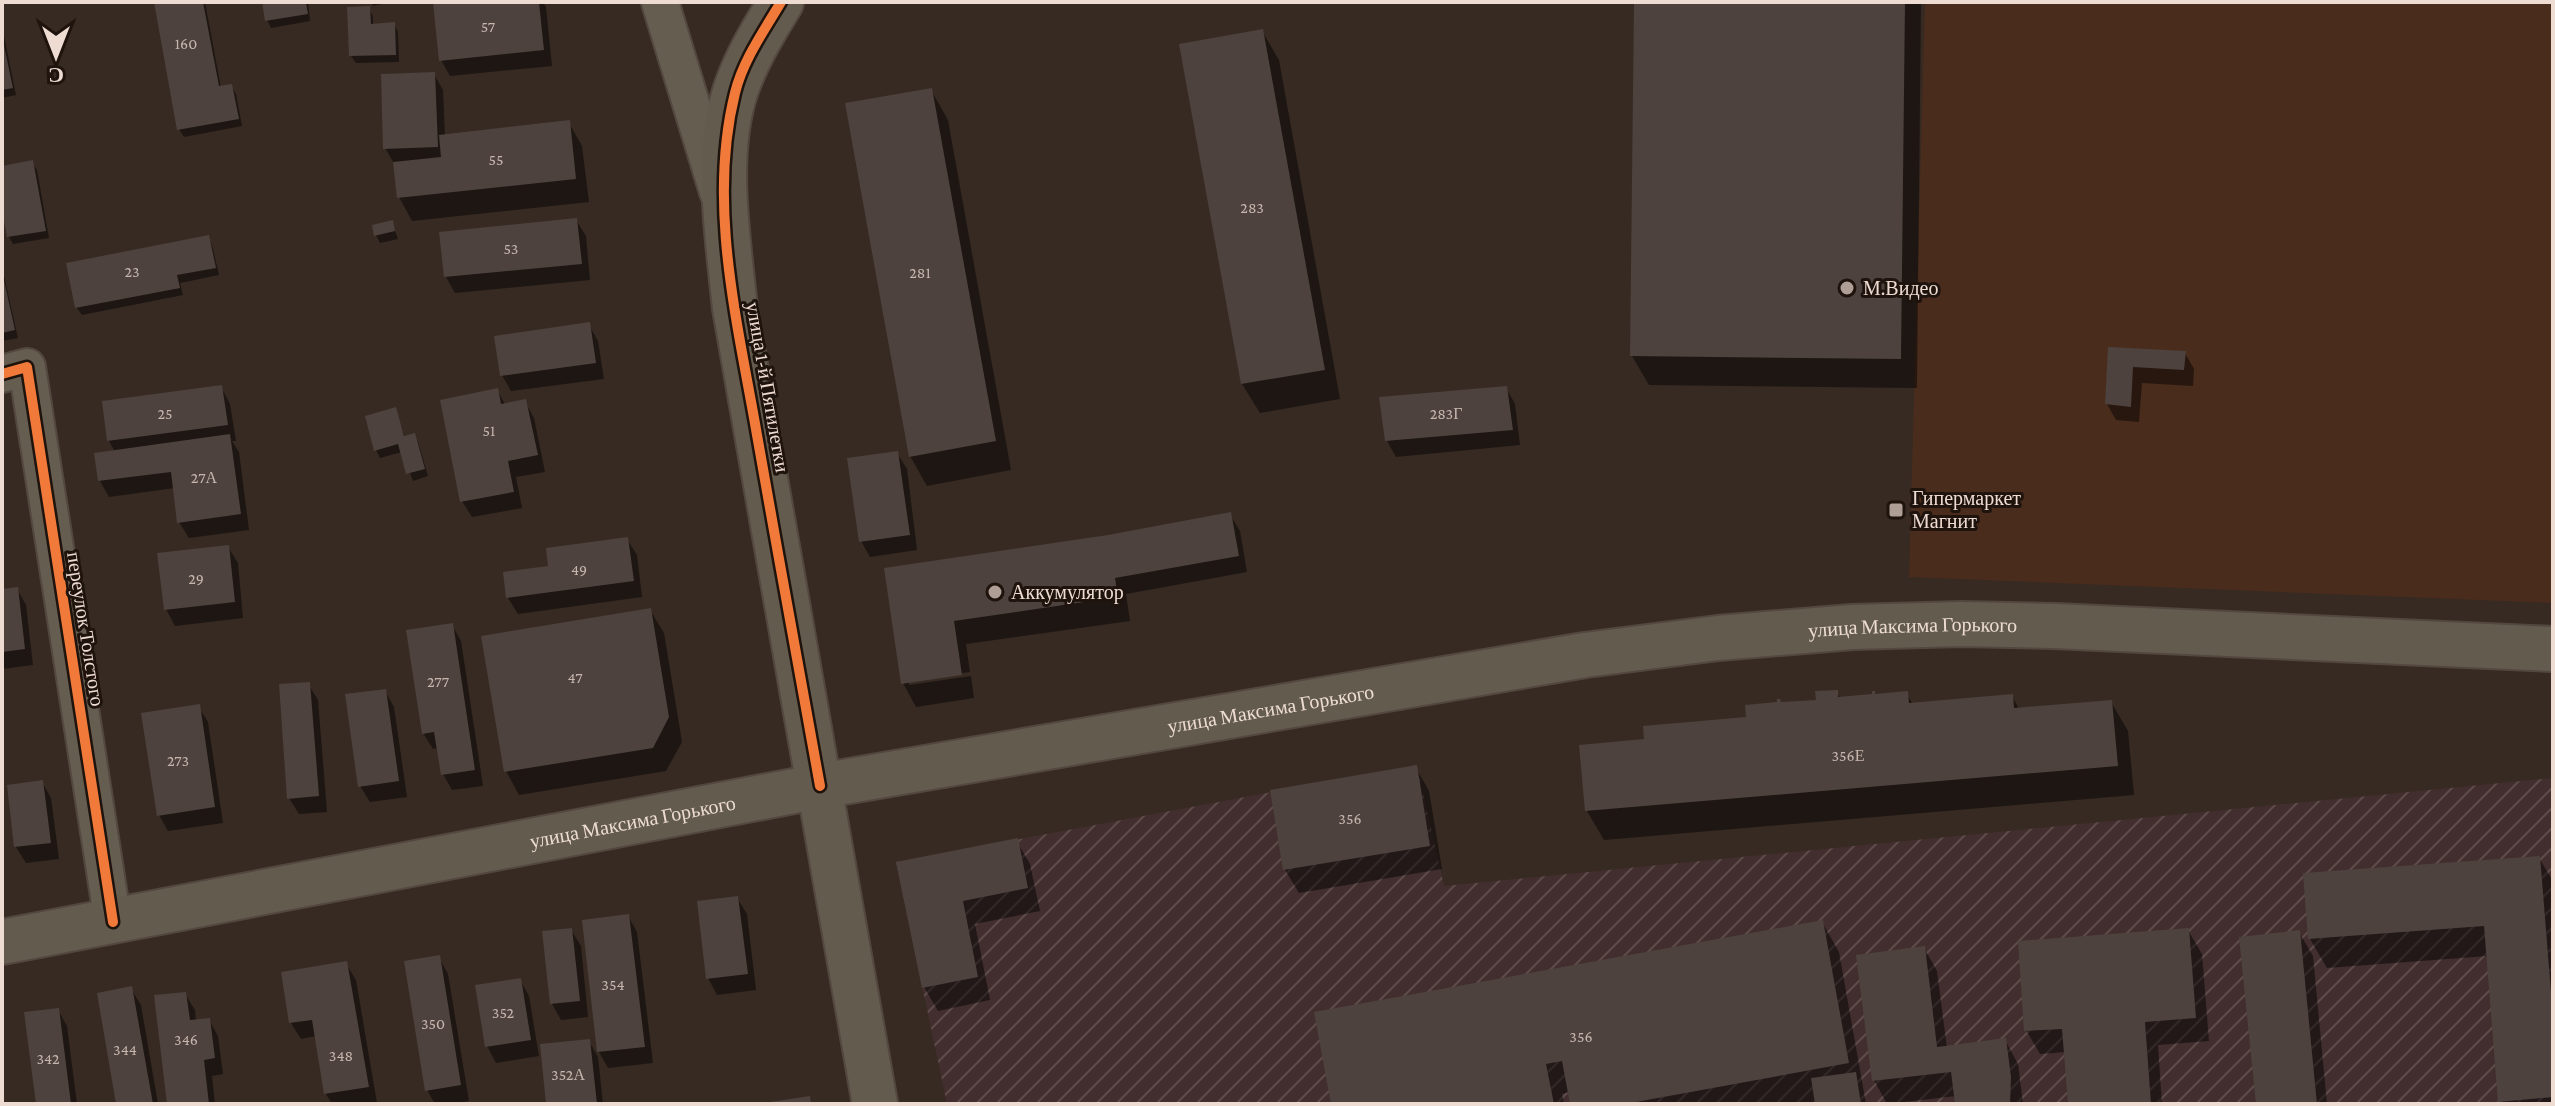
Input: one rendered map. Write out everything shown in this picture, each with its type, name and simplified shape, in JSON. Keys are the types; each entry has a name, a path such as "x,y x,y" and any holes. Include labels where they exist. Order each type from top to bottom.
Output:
{"main road":[{"name":"улица 1-й Пятилетки","path":"781,2 750,53 735,92 725,150 724,212 735,308 875,1104"},
{"name":"улица Максима Горького","path":"2,942 820,786 1585,655 1718,638 1852,627 1961,624 2553,649"}],"street":[{"name":"улица 1-й Пятилетки","path":"660,2 724,212"},
{"name":"переулок Толстого","path":"2,374 27,367 113,922"}],"shaded area":[{"path":"1925,2 2553,2 2553,603 1909,577"},
{"path":"1417,765 1444,886 2553,778 2553,1104 947,1104 896,862"}],"building":[{"path":"154,2 203,2 219,86 232,84 239,119 177,130"},
{"path":"262,2 306,2 308,14 265,21"},
{"path":"433,2 539,2 544,50 439,61"},
{"path":"1634,2 1905,2 1901,359 1630,356"},
{"path":"370,6 371,24 395,22 396,55 349,56 347,7"},
{"path":"1263,29 1325,370 1241,384 1179,44"},
{"path":"2,36 13,88 2,90"},
{"path":"435,72 438,147 383,149 381,74"},
{"path":"932,88 996,441 909,457 845,103"},
{"path":"570,120 576,179 397,198 393,162 441,157 439,135"},
{"path":"33,160 46,231 7,237 2,211 2,166"},
{"path":"577,218 582,264 444,277 439,232"},
{"path":"393,220 395,231 374,236 372,225"},
{"path":"209,235 216,268 177,275 180,288 75,308 66,263"},
{"path":"2,271 15,330 2,333"},
{"path":"590,322 596,363 500,376 494,336"},
{"path":"2108,347 2186,351 2184,370 2133,367 2131,407 2105,404"},
{"path":"222,385 228,425 107,441 102,401"},
{"path":"1507,386 1513,430 1385,441 1379,397"},
{"path":"498,388 501,404 526,399 538,455 508,461 514,492 460,502 440,400"},
{"path":"396,407 404,436 415,433 425,469 406,474 398,444 374,451 365,416"},
{"path":"230,434 241,514 177,523 171,472 98,481 94,453"},
{"path":"898,451 910,535 859,542 847,458"},
{"path":"1231,512 1239,556 1115,578 1118,597 954,621 962,675 901,684 884,568 1108,535"},
{"path":"628,537 634,581 506,598 503,572 548,566 546,548"},
{"path":"229,545 235,602 164,610 157,553"},
{"path":"18,587 25,649 2,652 2,589"},
{"path":"651,608 669,717 653,748 504,772 481,636"},
{"path":"453,623 475,770 441,775 434,732 422,734 406,630"},
{"path":"310,682 319,796 287,799 279,684"},
{"path":"386,689 399,781 358,787 345,694"},
{"path":"1838,690 1838,697 1872,694 1872,691 1875,694 1908,691 1909,703 2013,694 2014,708 2112,700 2118,766 1585,811 1579,745 1644,739 1643,726 1746,717 1745,705 1777,702 1777,699 1781,702 1816,700 1815,691"},
{"path":"200,704 215,807 157,816 141,713"},
{"path":"1417,765 1430,846 1283,870 1270,790"},
{"path":"43,780 51,843 14,847 7,785"},
{"path":"1018,838 1028,888 963,901 978,977 922,988 896,862"},
{"path":"2540,856 2553,1017 2553,1097 2498,1102 2484,926 2308,939 2303,873"},
{"path":"738,896 748,974 706,979 697,901"},
{"path":"629,914 645,1047 597,1052 582,920"},
{"path":"1823,920 1849,1063 1625,1104 1570,1104 1562,1061 1546,1064 1554,1104 1331,1104 1314,1012"},
{"path":"572,928 580,1001 550,1004 542,931"},
{"path":"2189,928 2196,1018 2145,1022 2151,1104 2068,1104 2062,1029 2024,1031 2018,941"},
{"path":"2300,930 2317,1104 2256,1104 2239,937"},
{"path":"1925,946 1937,1047 2006,1038 2011,1077 2010,1104 1955,1104 1951,1072 1872,1081 1856,955"},
{"path":"440,955 461,1085 425,1091 404,961"},
{"path":"347,961 369,1087 324,1094 312,1020 289,1023 281,972"},
{"path":"521,978 531,1040 485,1047 475,985"},
{"path":"132,986 153,1104 116,1104 97,993"},
{"path":"186,992 190,1020 210,1018 215,1058 204,1060 209,1104 167,1104 154,995"},
{"path":"59,1008 71,1104 36,1104 24,1012"},
{"path":"590,1039 597,1104 546,1104 540,1044"},
{"path":"1856,1072 1861,1104 1815,1104 1811,1078"},
{"path":"810,1096 811,1104 770,1104 770,1102"}],"cycle path":[{"path":"781,2 749,57 735,93 727,135 725,221 734,308 820,786"},
{"path":"2,374 27,367 113,922"}],"place":[{"name":"М.Видео","path":"1847,288"},
{"name":"Гипермаркет Магнит","path":"1896,510"},
{"name":"Аккумулятор","path":"995,592"}]}
